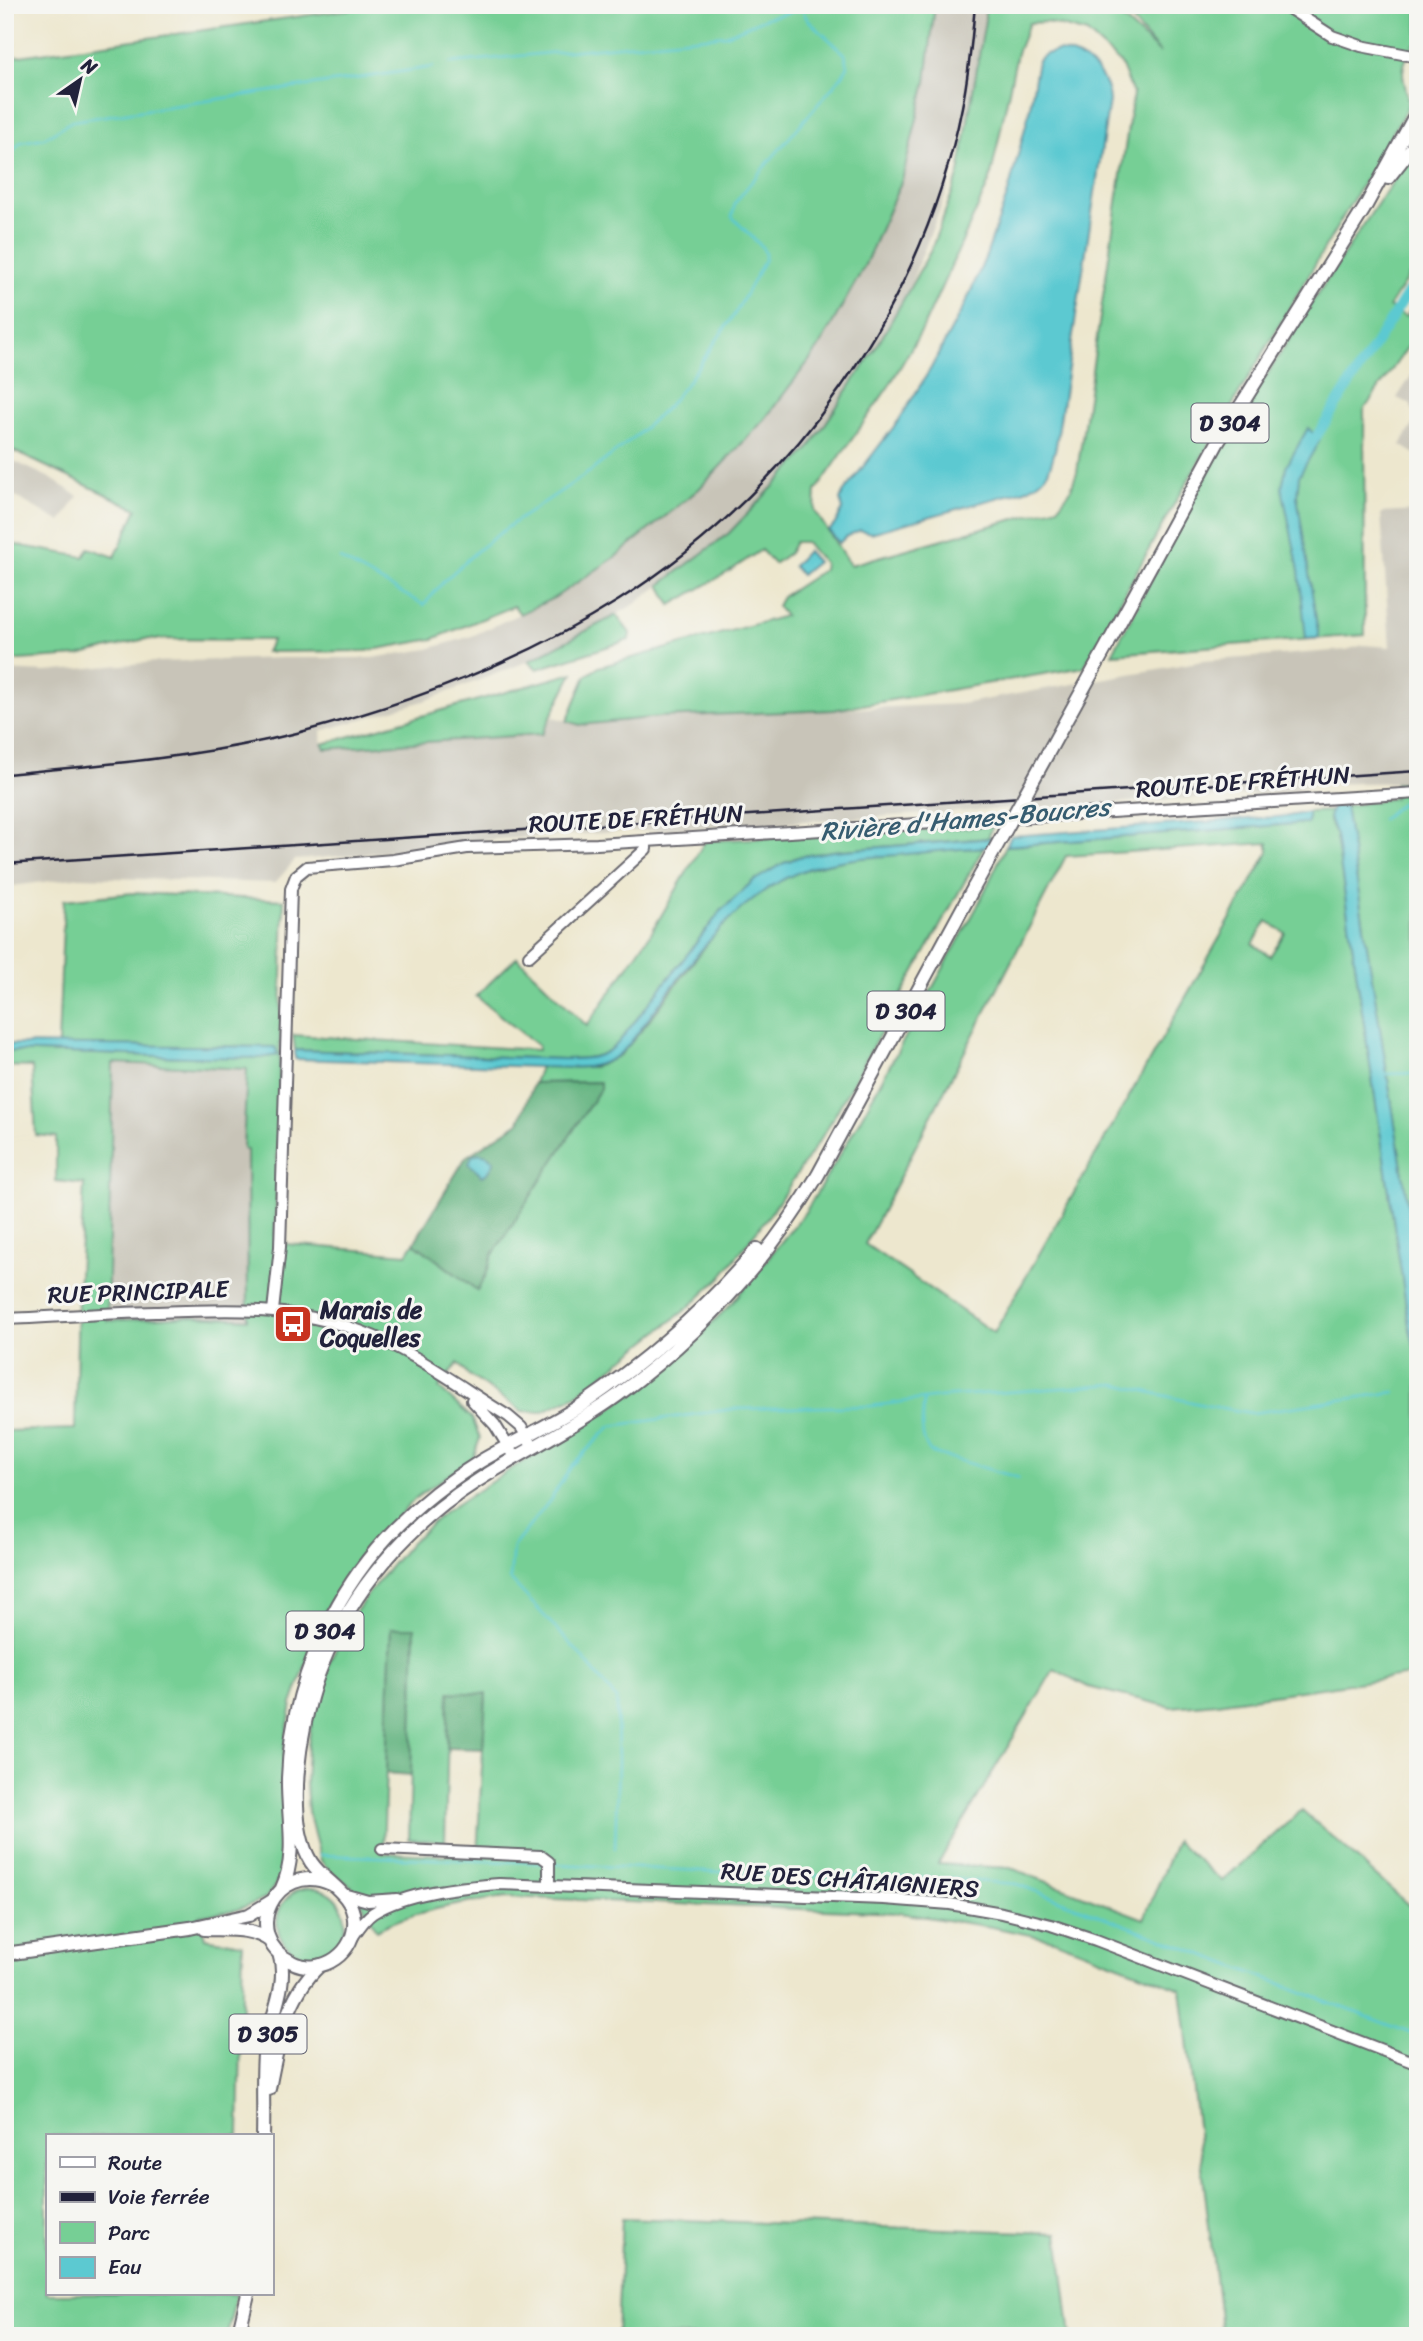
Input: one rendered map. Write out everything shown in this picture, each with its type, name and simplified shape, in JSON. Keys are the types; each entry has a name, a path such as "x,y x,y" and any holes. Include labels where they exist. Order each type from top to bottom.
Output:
{"main road":[{"name":"D 304","path":"331,1884 307,1854 298,1807 299,1760 308,1702 342,1622 365,1586 409,1535 436,1510 464,1489 570,1427 664,1358 710,1315 756,1264 796,1211 1224,432 1364,209 1418,110"},
{"name":"D 304","path":"1364,209 1418,140"},
{"name":"D 304","path":"282,1889 290,1863 288,1789 293,1721 308,1669 332,1616 359,1572 407,1516 446,1485 508,1446 560,1418 612,1383 650,1355 702,1309 757,1249 797,1196 838,1134"},
{"path":"5,1954 190,1928 249,1915 272,1901 282,1889 295,1881 306,1879 331,1884 344,1894 353,1912 354,1927 352,1938 339,1956 320,1965 298,1965 279,1953 270,1941 248,1931 190,1928"},
{"path":"270,1941 266,1918 272,1901"},
{"name":"D 305","path":"264,2134 265,2052 282,1982 279,1953"},
{"name":"D 305","path":"264,2116 286,2022 303,1984 320,1965"},
{"path":"238,2336 248,2296"}],"street":[{"path":"1284,5 1332,36 1361,46 1418,57"},
{"name":"ROUTE DE FRÉTHUN","path":"273,1311 280,1247 291,893 297,874 303,869 393,860 467,848 646,841 1418,793"},
{"path":"529,956 646,849 646,841"},
{"name":"RUE PRINCIPALE","path":"5,1319 192,1310 273,1311 312,1317 363,1332 406,1352 443,1376"},
{"path":"443,1376 508,1416 521,1427 534,1448"},
{"path":"443,1376 482,1409 495,1424 516,1458"},
{"path":"382,1849 537,1855 549,1867 549,1885"},
{"name":"RUE DES CHÂTAIGNIERS","path":"352,1938 373,1914 418,1896 479,1886 549,1885 940,1903 1002,1913 1097,1940 1418,2064"},
{"path":"344,1894 368,1901 418,1896"}],"shaded area":[{"path":"935,5 985,5 985,20 969,110 947,192 911,283 865,368 808,450 729,533 635,604 542,656 427,700 321,731 323,743 542,734 553,717 580,724 660,717 961,704 1203,661 1346,650 1363,645 1390,647 1381,513 1418,511 1418,782 1316,784 1279,793 483,840 295,860 275,883 81,877 5,887 5,670 46,672 155,662 372,658 428,649 472,636 554,598 699,489 764,420 818,349 864,267 902,180 926,82"},
{"path":"1418,365 1418,456 1401,445 1417,419 1410,404 1397,398"},
{"path":"5,457 50,478 78,496 61,522 5,491"},
{"path":"113,1063 247,1069 243,1149 247,1149 248,1319 191,1316 107,1321"}],"green space":[{"path":"381,5 935,5 926,82 902,180 864,267 818,349 764,420 699,489 614,558 554,598 520,614 514,606 433,639 366,651 266,652 272,640 145,639 78,656 5,661 5,543 84,557 89,548 115,557 137,509 5,447 5,58"},
{"path":"985,5 1108,5 1160,53 1119,5 1418,5 1418,40 1403,69 1408,97 1407,108 1169,513 1084,667 833,710 660,717 580,725 567,721 586,676 599,667 785,616 777,606 782,597 823,570 824,563 805,542 795,542 789,553 774,564 761,550 671,605 660,585 729,533 808,450 880,341 931,250 959,174 985,20","holes":["1046,22 1087,33 1121,64 1133,94 1077,472 1070,491 1058,507 850,565 815,511 816,491 889,386 922,330 958,251 990,180 1017,53 1029,23"]},
{"path":"1418,146 1418,262 1389,307 1406,317 1418,299 1418,332 1364,410 1365,635 1112,654 1215,459 1309,307"},
{"path":"616,615 630,633 629,640 537,669 529,661"},
{"path":"573,673 542,734 325,749 323,744"},
{"path":"1418,782 1418,1270 1345,806 1394,798 1395,783"},
{"path":"1332,811 1329,821 1336,836 1409,1325 1418,1360 1418,1674 1217,1703 1171,1707 1088,1687 1054,1669 938,1864 1011,1868 1144,1919 1176,1841 1222,1881 1302,1810 1413,1909 1418,1906 1418,2336 1412,2331 1400,2336 1222,2336 1181,1989 1054,1940 900,1913 506,1897 423,1912 376,1930 354,1888 331,1872 321,1861 308,1811 306,1783 313,1713 329,1663 349,1622 370,1591 410,1543 442,1514 605,1413 687,1347 732,1303 806,1211 847,1143 977,907 1006,846 1307,823 1308,812","holes":["1268,843 1268,853 994,1333 865,1244 1066,856","1267,921 1285,933 1270,956 1253,944","391,1628 415,1628 409,1839 445,1842 449,1692 486,1695 477,1856 383,1853"]},
{"path":"993,826 988,838 832,851 798,857 753,881 722,910 618,1043 600,1055 564,1059 295,1050 293,1035 538,1050 538,1046 476,996 517,957 587,1026 651,933 705,841"},
{"path":"984,847 827,1129 773,1210 721,1277 688,1308 576,1396 541,1412 522,1411 467,1374 458,1363 439,1388 472,1418 480,1438 473,1458 417,1497 359,1557 325,1611 292,1704 284,1749 281,1877 265,1899 236,1910 199,1916 205,1938 243,1944 239,2134 46,2134 46,2296 236,2296 227,2336 5,2336 5,1431 75,1429 84,1184 56,1181 56,1137 36,1135 32,1067 5,1066 5,1051 190,1057 277,1055 275,1047 58,1045 64,900 133,893 284,900 275,1243 407,1254 414,1243 477,1290 486,1275 491,1256 600,1089 599,1082 534,1083 540,1067 593,1067 620,1055 720,928 740,908 791,875 839,862","holes":["113,1063 247,1069 243,1149 247,1150 248,1319 191,1316 107,1321"]},
{"path":"600,1082 600,1089 492,1256 486,1275 477,1290 414,1243 466,1157 519,1122 534,1083"},
{"path":"391,1628 415,1628 411,1775 386,1773"},
{"path":"449,1692 486,1694 483,1749 447,1748"},
{"path":"304,1888 318,1888 330,1893 340,1903 345,1922 340,1941 330,1951 318,1956 304,1956 292,1951 282,1941 277,1929 277,1915 282,1903 292,1893"},
{"path":"622,2218 1058,2233 1071,2336 617,2336"}],"water":[{"path":"1059,51 1078,57 1093,67 1104,82 1109,101 1056,446 1050,468 1044,478 1025,490 871,533 860,530 839,543 829,531 843,509 840,500 843,493 899,420 931,368 967,300 1008,193 1029,113 1038,60 1046,54"},
{"path":"1308,428 1320,440 1299,476 1297,496 1319,638 1306,639 1299,571 1282,488 1286,467"},
{"path":"807,551 817,562 801,575 793,566"},
{"path":"1345,806 1418,1270 1418,1360 1409,1325 1336,836 1329,818 1332,807"},
{"path":"1308,812 1308,823 1006,846 1011,836 1289,816"},
{"path":"993,838 988,847 847,860 817,866 786,878 758,895 732,917 687,968 626,1048 617,1056 597,1065 563,1068 295,1059 295,1050 564,1059 600,1055 618,1043 722,910 753,881 784,863 798,857 832,851"},
{"path":"5,1044 275,1047 278,1055 261,1058 190,1057 5,1051"},
{"path":"479,1153 494,1160 490,1170 481,1176 469,1164 472,1156"}],"waterway":[{"path":"450,63 726,35 766,18 804,9 809,5"},
{"path":"340,559 424,605 444,581 479,549 591,471 637,435 669,405 736,312 765,259 762,247 732,217 735,203 848,66 845,54 808,20 804,9"},
{"path":"5,161 21,142 44,138 72,121 433,67"},
{"path":"1309,448 1418,277"},
{"path":"1382,819 1401,803 1418,803"},
{"path":"1383,1074 1418,1073"},
{"path":"615,1848 617,1700 577,1651 510,1579 513,1547 551,1499 572,1465 611,1426 733,1409 872,1406 939,1397 1116,1384 1204,1405 1252,1413 1395,1392"},
{"path":"924,1400 923,1434 930,1452 1019,1478"},
{"path":"320,1855 544,1863"},
{"path":"554,1864 786,1875 950,1879 1017,1884 1418,2036"}],"railway":[{"path":"5,774 152,759 225,748 297,733 380,709 463,679 543,643 619,600 682,556 740,505 793,449 840,388 882,323 916,254 943,182 962,107 975,5"},
{"path":"5,864 1418,771"}],"place":[{"name":"Marais de Coquelles","path":"293,1324"}],"water label":[{"name":"Rivière d'Hames-Boucres","path":"965,819"}]}
